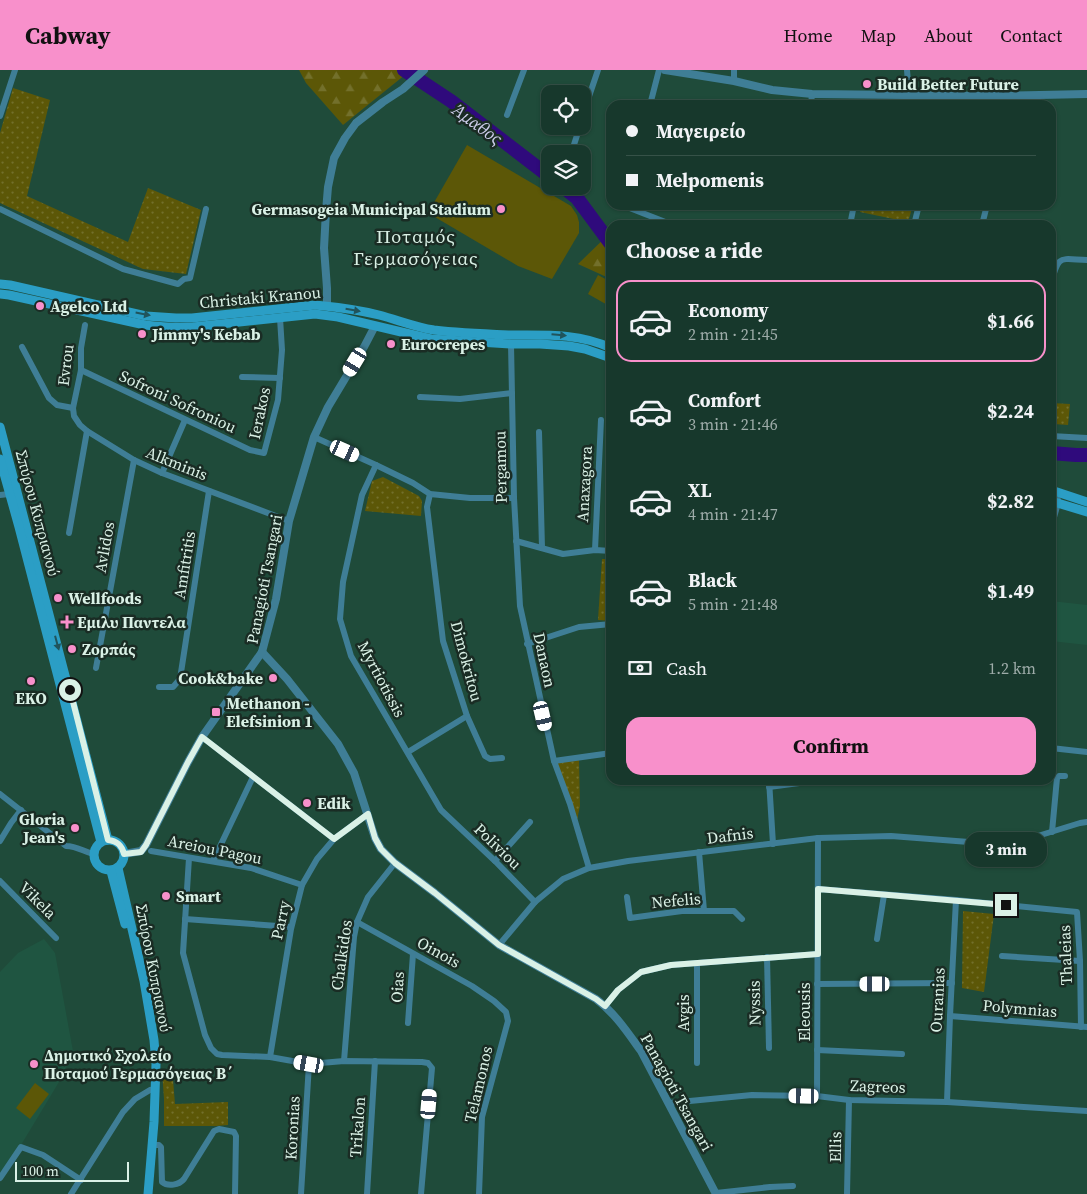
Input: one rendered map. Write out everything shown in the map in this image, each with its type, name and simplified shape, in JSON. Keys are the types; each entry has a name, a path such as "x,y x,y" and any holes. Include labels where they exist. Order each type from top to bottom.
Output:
{"main road":[{"name":"Christaki Kranou","path":"0,284 146,316 192,318 315,305 378,315 432,330 511,335 571,336 588,339 606,346"},
{"name":"Christaki Kranou","path":"0,294 145,325 175,328 193,327 315,314 338,317 431,339 569,346 606,356"},
{"name":"Σπύρου Κυπριανού","path":"0,426 105,841"},
{"name":"Σπύρου Κυπριανού","path":"0,459 5,494 105,841"},
{"path":"1056,491 1087,502"},
{"path":"1056,502 1087,512"},
{"path":"105,841 116,841 123,849 124,854 122,864 115,869 104,870 99,867 94,859 94,854 97,845 105,841"},
{"name":"Σπύρου Κυπριανού","path":"115,869 139,982 149,1041 151,1066 149,1123 143,1194"},
{"name":"Σπύρου Κυπριανού","path":"115,869 144,981 154,1040 156,1064 154,1122 148,1194"}],"street":[{"path":"0,116 15,70"},
{"path":"327,306 328,288 324,248 328,187 334,158 356,123 382,102 403,89 424,70"},
{"path":"506,116 524,70"},
{"path":"591,91 598,70"},
{"path":"651,100 659,70"},
{"path":"665,70 734,81 772,90 812,94 994,96 1087,94"},
{"path":"734,70 734,81"},
{"path":"907,70 909,94"},
{"path":"0,90 7,93"},
{"path":"811,100 812,94"},
{"path":"0,210 123,269 178,284 190,278 206,209"},
{"path":"635,210 660,220"},
{"path":"1056,264 1065,259 1087,260"},
{"name":"Panagioti Tsangari","path":"378,315 375,326 364,347 328,407 314,437 288,521 276,599 262,652 287,679 338,744 354,773 375,838 381,849 395,863 499,945 596,999 605,1006 626,1030 641,1051 716,1194"},
{"name":"Ierakos","path":"264,453 278,400 282,350 280,318"},
{"name":"Evrou","path":"73,408 85,325"},
{"name":"Pergamou","path":"511,344 516,541"},
{"path":"22,347 49,398 57,405 73,408"},
{"name":"Sofroni Sofroniou","path":"80,370 250,450 264,453"},
{"name":"Ierakos","path":"242,377 280,378"},
{"path":"420,397 460,399 512,394"},
{"name":"Alkminis","path":"73,408 74,416 87,431 134,460 162,473 288,521"},
{"path":"162,473 185,420"},
{"name":"Anaxagora","path":"595,550 602,420"},
{"path":"69,533 87,431"},
{"path":"539,432 542,548"},
{"path":"1056,436 1087,438"},
{"path":"314,437 413,483 430,494 470,498 514,498"},
{"name":"Avlidos","path":"96,668 134,460"},
{"name":"Myrtiotissis","path":"376,465 362,495 343,582 340,619 351,656 441,810"},
{"name":"Amfitritis","path":"159,687 173,686 180,679 209,491"},
{"name":"Dimokritou","path":"430,494 427,507 443,642 467,716 485,756 490,759 502,758"},
{"path":"516,541 563,554 595,550 606,551"},
{"name":"Danaon","path":"516,541 520,606 527,644 554,762 570,804 589,868"},
{"path":"527,644 579,626 606,624"},
{"path":"124,854 141,852 146,845 202,737 262,652"},
{"path":"408,752 467,716"},
{"path":"202,737 334,839"},
{"path":"1056,749 1087,752"},
{"path":"554,762 606,754"},
{"path":"1052,832 1057,778 1065,776"},
{"path":"213,861 253,777"},
{"path":"770,785 773,844"},
{"path":"0,794 66,846 75,846 85,852 94,854"},
{"path":"0,841 21,810"},
{"name":"Poliviou","path":"441,810 495,861 534,902"},
{"name":"Parry","path":"270,1057 291,926 302,885 318,859 334,839 368,814"},
{"path":"495,861 530,822"},
{"path":"1028,840 1087,822"},
{"name":"Dafnis","path":"499,945 534,902 563,879 589,868 699,852 818,838 891,836 995,844"},
{"name":"Eleousis","path":"817,1096 818,838"},
{"name":"Areiou Pagou","path":"151,851 251,868 302,885"},
{"path":"699,852 704,911"},
{"path":"188,858 183,954 205,1035 211,1048 222,1056 270,1057 309,1064 344,1061 428,1063 432,1068 421,1194"},
{"name":"Chalkidos","path":"344,1061 354,937 357,922 368,897 395,863"},
{"name":"Vikela","path":"0,881 56,938"},
{"path":"818,889 956,900"},
{"path":"876,939 884,895"},
{"name":"Nefelis","path":"627,897 630,918 682,911 734,911 742,919"},
{"name":"Thaleias","path":"956,900 1077,912 1084,1027"},
{"name":"Ouranias","path":"947,1102 956,900"},
{"path":"185,919 291,926"},
{"name":"Oinois","path":"357,922 472,986 506,1012"},
{"name":"Oias","path":"408,1023 413,954"},
{"path":"605,1006 618,990 641,972 671,965 818,954"},
{"path":"1002,956 1080,962"},
{"name":"Nyssis","path":"767,957 769,1048"},
{"name":"Avgis","path":"697,963 697,1063"},
{"path":"818,984 952,983"},
{"name":"Telamonos","path":"479,1194 482,1117 508,1022 506,1012"},
{"name":"Polymnias","path":"950,1016 1084,1027"},
{"path":"817,1050 902,1054"},
{"name":"Trikalon","path":"366,1194 375,1061"},
{"name":"Koronias","path":"301,1194 309,1064"},
{"path":"71,1194 123,1112 135,1100 150,1090"},
{"name":"Zagreos","path":"669,1103 752,1095 817,1096 849,1100 947,1102 1087,1111"},
{"name":"Ellis","path":"847,1194 849,1100"},
{"path":"152,1145 162,1147 162,1182 167,1185 178,1183 184,1179 214,1131 220,1129 234,1132 236,1136 235,1194"},
{"path":"0,1178 22,1147 43,1155 80,1180"},
{"path":"716,1194 793,1186"}],"shaded area":[{"path":"1056,602 1087,605 1087,645 1056,642"},
{"name":"Δημοτικό Σχολείο Ποταμού Γερμασόγειας Β΄","path":"44,939 55,953 73,1051 62,1077 21,1145 0,1173 0,972 18,953"}],"green space":[{"path":"299,70 411,70 343,125 306,83"},
{"path":"13,88 50,100 27,196 128,242 148,188 201,210 186,274 143,269 0,203 0,133"},
{"name":"Germasogeia Municipal Stadium","path":"467,145 541,188 541,195 552,195 571,206 577,215 579,233 552,279 518,266 428,213"},
{"path":"861,210 912,210 909,220 898,220 860,212"},
{"path":"606,237 606,277 578,264"},
{"path":"598,275 606,279 606,304 588,294"},
{"path":"1056,403 1070,404 1068,425 1056,424"},
{"path":"383,477 419,496 422,501 421,516 365,511 372,481"},
{"path":"602,559 606,559 606,621 598,620"},
{"path":"579,758 580,806 576,825 554,761"},
{"path":"963,911 994,914 984,992 962,988"},
{"path":"172,1068 175,1104 228,1102 228,1125 164,1126 162,1070"},
{"path":"35,1083 49,1094 30,1119 16,1108"}],"waterway":[{"name":"Άμαθος","path":"404,70 451,101 541,170"},
{"name":"Άμαθος","path":"573,195 606,237"},
{"name":"Άμαθος","path":"1056,453 1087,455"}],"place":[{"name":"Build Better Future","path":"867,84"},
{"name":"Germasogeia Municipal Stadium","path":"501,209"},
{"name":"Agelco Ltd","path":"40,306"},
{"name":"Jimmy's Kebab","path":"142,334"},
{"name":"Eurocrepes","path":"391,344"},
{"name":"Wellfoods","path":"58,598"},
{"name":"Εμιλυ Παντελα","path":"67,622"},
{"name":"Ζορπάς","path":"72,649"},
{"name":"Cook&bake","path":"273,678"},
{"name":"EKO","path":"31,681"},
{"name":"Methanon - Elefsinion 1","path":"216,712"},
{"name":"Edik","path":"307,803"},
{"name":"Gloria Jean's","path":"75,828"},
{"name":"Smart","path":"166,896"},
{"name":"Δημοτικό Σχολείο Ποταμού Γερμασόγειας Β΄","path":"34,1064"}],"district":[{"name":"Ποταμός Γερμασόγειας","path":"416,247"}],"route":[{"path":"70,690 108,840 116,841 123,849 124,854 141,852 146,845 202,737 334,839 368,814 375,838 381,849 395,863 499,945 596,999 605,1006 618,990 641,972 671,965 818,954 818,889 1006,905"}]}
